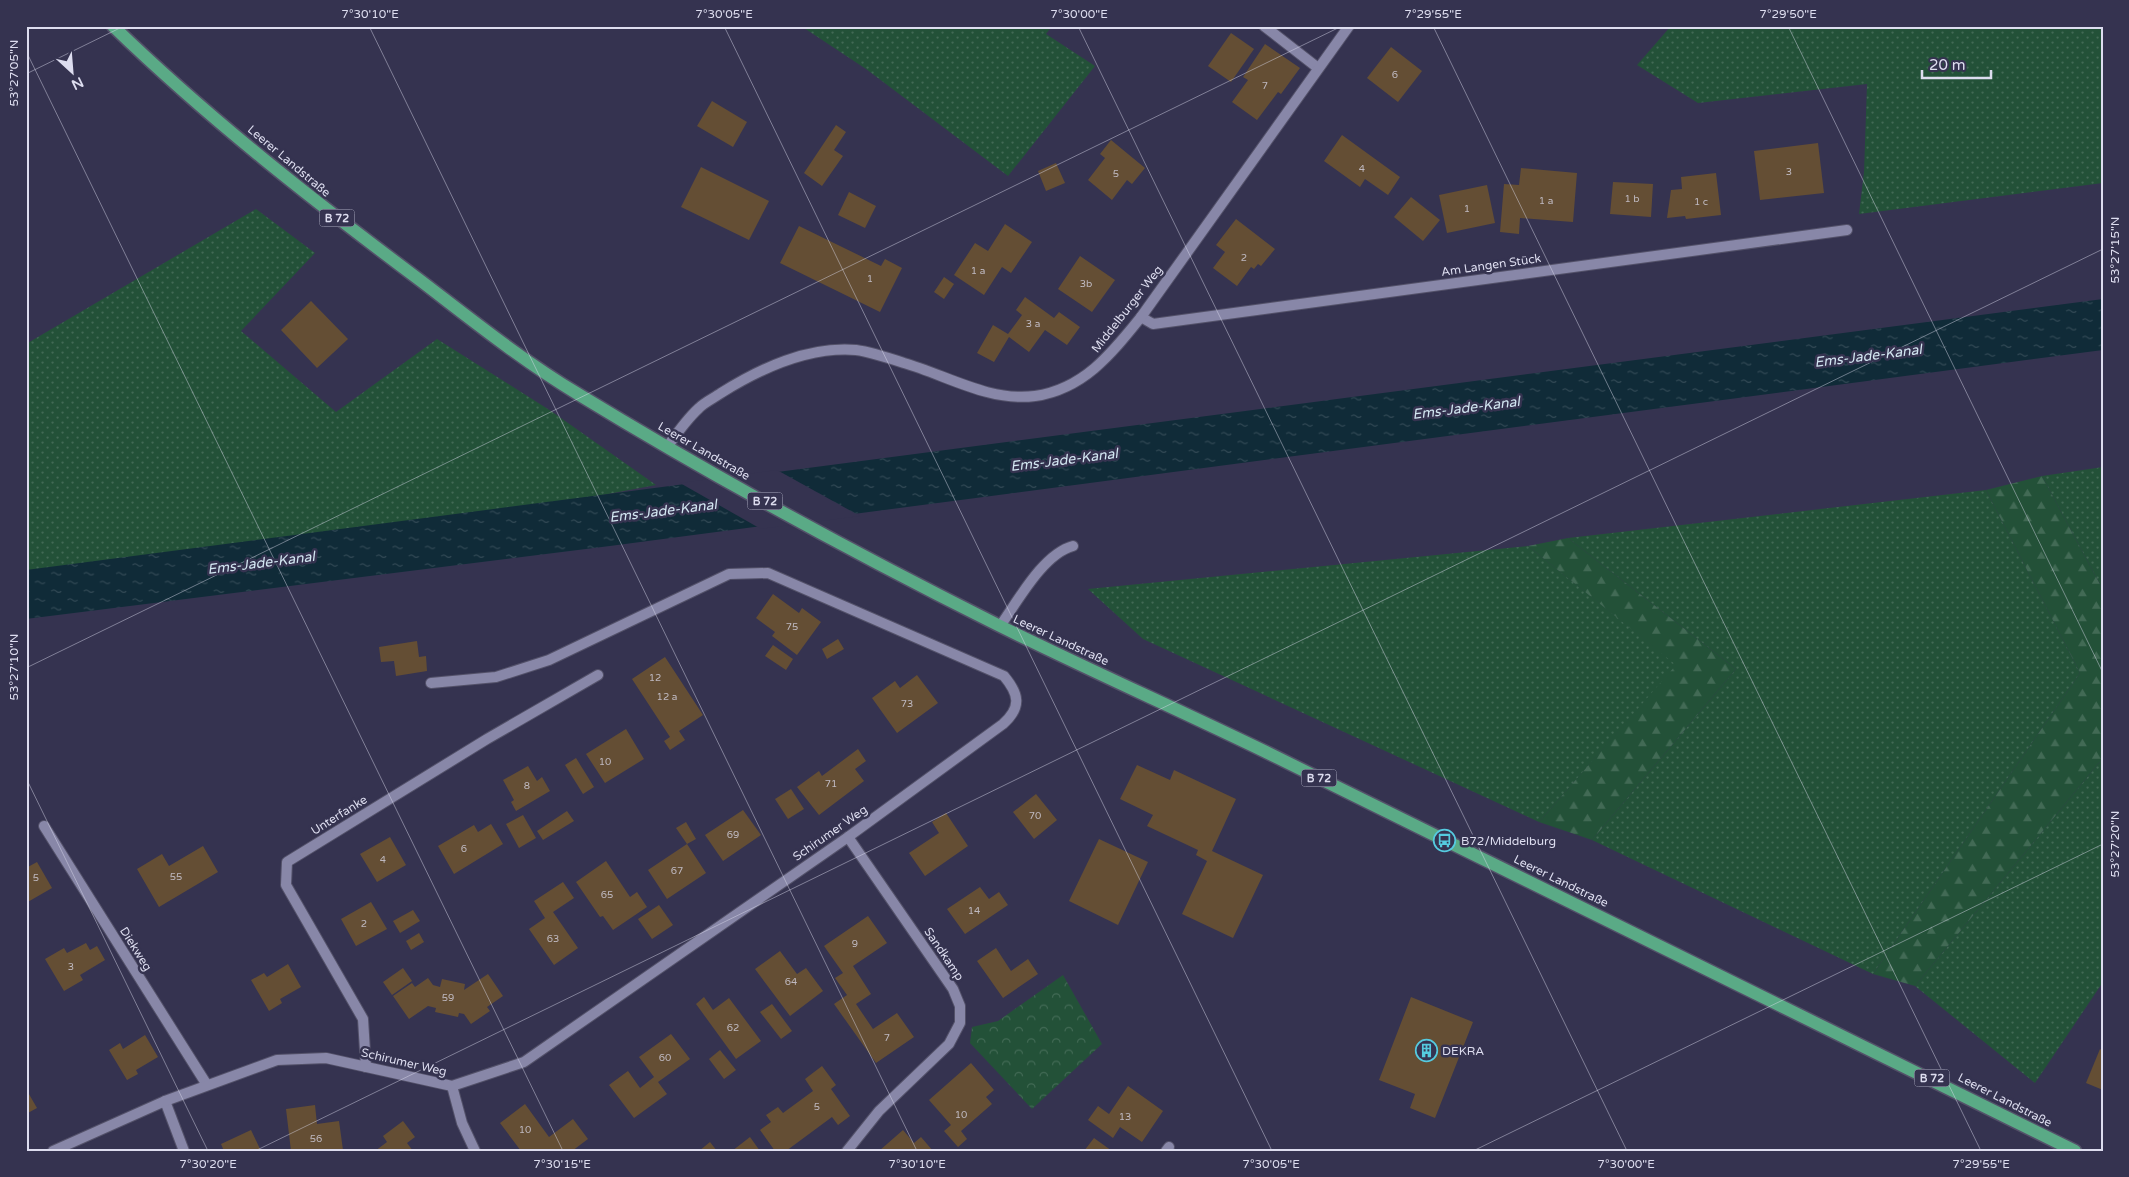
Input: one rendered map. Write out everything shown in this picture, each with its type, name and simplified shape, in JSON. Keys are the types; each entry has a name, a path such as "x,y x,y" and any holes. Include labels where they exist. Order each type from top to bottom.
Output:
{"main road":[{"name":"Leerer Landstraße","path":"114,26 154,65 312,200 508,347 574,392 673,450 852,550 1000,626 1261,750 1788,1006 2075,1151"}],"street":[{"path":"1264,26 1318,68"},
{"name":"Middelburger Weg","path":"673,450 700,407 762,370 795,357 857,350 905,363 981,390 1004,396 1035,396 1062,388 1086,377 1113,352 1141,316 1349,26"},
{"name":"Am Langen Stück","path":"1141,316 1153,324 1847,230"},
{"path":"1000,626 1046,562 1064,549 1073,546"},
{"name":"Schirumer Weg","path":"53,1151 165,1101 277,1060 326,1058 452,1086 524,1062 848,836 1011,717 1016,707 1017,696 1004,676 768,573 729,574 549,660 496,677 431,683"},
{"name":"Unterfanke","path":"366,1067 363,1019 286,885 287,862 504,728 598,675"},
{"name":"Diekweg","path":"44,826 207,1085"},
{"name":"Sandkamp","path":"847,1151 879,1111 950,1044 960,1023 960,1006 953,989 848,836"},
{"path":"452,1086 462,1124 475,1151"},
{"path":"165,1101 184,1151"}],"green space":[{"path":"801,26 1052,26 1046,34 1095,66 1008,176 866,69"},
{"path":"1671,26 2103,26 2103,183 1859,214 1864,172 1867,84 1698,103 1637,65"},
{"path":"256,209 315,253 241,331 336,412 437,339 551,411 656,485 576,500 26,571 26,344"},
{"path":"2103,467 2103,590 2042,476"},
{"path":"2042,476 2103,590 2103,758 1915,986 1873,974 2080,673 1986,490"},
{"path":"1986,490 2080,673 1873,974 1592,840 1736,669 1568,538"},
{"path":"1568,538 1736,669 1592,840 1539,822 1676,665 1528,546"},
{"path":"1528,546 1677,665 1539,822 1143,639 1088,589"},
{"path":"2103,758 2103,982 2035,1083 1915,986"},
{"path":"1063,975 1102,1044 1032,1109 970,1043 972,1027 998,1021"}],"water":[{"name":"Ems-Jade-Kanal","path":"2103,299 2103,350 610,546 26,619 26,570"}],"pier":[{"path":"777,470 860,516 761,529 680,483"}],"building":[{"path":"1231,33 1254,49 1231,82 1208,66"},
{"path":"1265,44 1300,68 1281,94 1278,92 1257,120 1232,102 1248,80 1243,77"},
{"path":"1391,47 1422,71 1398,102 1367,78"},
{"path":"712,101 747,122 733,147 697,126"},
{"path":"836,125 846,132 834,150 843,156 822,186 804,173"},
{"path":"1342,135 1400,177 1388,195 1365,179 1360,187 1324,161"},
{"path":"1111,140 1145,168 1132,184 1127,180 1112,200 1088,180 1105,158 1100,154"},
{"path":"1818,143 1824,193 1760,200 1754,151"},
{"path":"1056,163 1065,183 1046,191 1038,171"},
{"path":"701,167 769,201 749,240 681,207"},
{"path":"1521,168 1577,173 1573,222 1520,218 1519,234 1500,232 1504,184 1519,185"},
{"path":"1716,173 1721,215 1686,219 1685,216 1667,218 1671,190 1682,189 1681,177"},
{"path":"1613,182 1653,184 1651,217 1610,214"},
{"path":"1487,185 1495,223 1447,233 1439,195"},
{"path":"849,192 876,206 865,228 838,215"},
{"path":"1411,197 1440,220 1423,241 1394,217"},
{"path":"1236,219 1275,249 1261,266 1258,264 1254,269 1251,267 1237,286 1213,268 1225,252 1216,245"},
{"path":"1005,224 1032,242 1011,273 1002,267 984,295 954,275 975,243 988,251"},
{"path":"799,226 881,266 885,259 902,268 880,312 780,263"},
{"path":"1080,256 1115,280 1092,312 1058,289"},
{"path":"944,277 954,284 944,299 934,292"},
{"path":"1025,297 1054,318 1059,312 1080,327 1067,345 1045,330 1029,352 1009,337 994,362 977,353 993,325 1008,334 1022,315 1016,310"},
{"path":"311,301 348,339 317,368 281,330"},
{"path":"773,594 799,613 802,608 821,622 797,655 772,636 775,632 756,618"},
{"path":"838,639 844,649 827,659 822,649"},
{"path":"417,641 419,657 426,656 427,671 396,676 394,661 381,662 379,647"},
{"path":"773,645 793,659 786,670 765,656"},
{"path":"665,657 703,715 679,731 685,740 670,750 664,741 670,737 632,679"},
{"path":"917,675 938,703 897,733 872,698 895,681 900,688"},
{"path":"626,729 644,759 605,783 586,754"},
{"path":"858,749 866,761 855,769 864,781 819,815 797,787 819,771 822,776"},
{"path":"576,758 594,787 583,794 565,765"},
{"path":"1137,765 1170,780 1174,770 1236,799 1212,851 1263,875 1233,938 1182,914 1207,861 1196,855 1198,850 1147,826 1153,815 1120,799"},
{"path":"528,766 537,781 542,777 550,791 516,811 511,802 514,800 503,780"},
{"path":"791,789 804,809 788,819 775,799"},
{"path":"1036,794 1057,820 1034,839 1013,812"},
{"path":"743,810 761,835 723,861 705,835"},
{"path":"567,811 574,821 543,840 537,831"},
{"path":"946,813 968,846 925,876 909,853 939,833 932,822"},
{"path":"523,815 536,838 519,848 506,824"},
{"path":"686,822 696,839 687,844 676,828"},
{"path":"491,824 503,844 454,874 438,846 474,825 478,832"},
{"path":"390,837 406,865 377,882 360,854"},
{"path":"1099,839 1148,862 1118,925 1069,901"},
{"path":"687,844 706,873 667,899 648,870"},
{"path":"203,846 218,872 159,907 137,869 162,854 169,866"},
{"path":"606,861 630,897 637,892 647,907 613,930 603,916 600,917 576,882"},
{"path":"37,862 52,888 26,903 26,868"},
{"path":"563,882 574,898 553,912 578,948 554,965 529,929 545,918 534,901"},
{"path":"980,887 989,899 999,892 1008,905 965,934 947,909"},
{"path":"371,902 387,929 356,946 341,919"},
{"path":"659,905 673,925 652,939 638,919"},
{"path":"413,910 420,921 400,933 393,921"},
{"path":"868,916 887,943 853,966 871,994 856,1004 873,1029 897,1013 914,1037 876,1063 834,1004 847,995 835,978 843,973 824,946"},
{"path":"419,933 424,942 411,950 406,941"},
{"path":"86,943 90,950 97,946 105,960 80,975 83,980 64,991 45,959 64,948 67,953"},
{"path":"996,948 1011,971 1028,959 1038,974 1003,998 977,961"},
{"path":"780,951 797,974 806,968 823,991 790,1016 755,969"},
{"path":"288,964 301,987 280,999 282,1003 269,1011 251,980 264,973 267,977"},
{"path":"403,968 412,981 392,995 383,982"},
{"path":"488,974 503,996 487,1007 490,1011 471,1024 464,1014 459,1013 458,1017 435,1012 436,1008 428,1006 409,1019 393,996 412,983 415,987 428,978 433,985 440,987 442,979 465,984 464,990"},
{"path":"704,997 713,1010 729,998 761,1041 736,1059 696,1004"},
{"name":"DEKRA","path":"1411,997 1473,1022 1435,1118 1410,1108 1415,1094 1379,1080"},
{"path":"772,1004 792,1031 781,1039 760,1012"},
{"path":"671,1034 690,1059 658,1082 667,1094 634,1118 609,1085 628,1071 640,1088 654,1077 639,1057"},
{"path":"145,1035 158,1057 136,1070 138,1074 127,1080 109,1050 120,1043 123,1049"},
{"path":"2100,1049 2103,1051 2103,1090 2086,1083"},
{"path":"720,1050 736,1070 724,1079 709,1059"},
{"path":"971,1063 994,1090 986,1097 992,1104 961,1131 967,1139 958,1147 944,1131 951,1125 929,1100"},
{"path":"822,1066 836,1085 831,1089 850,1116 838,1125 832,1117 786,1151 775,1151 760,1130 771,1122 766,1115 778,1107 783,1113 813,1091 805,1079"},
{"path":"1128,1086 1163,1111 1142,1142 1120,1127 1113,1138 1088,1120 1098,1106 1109,1114"},
{"path":"26,1089 37,1108 26,1114"},
{"path":"525,1104 549,1137 573,1119 588,1139 572,1151 521,1151 500,1123"},
{"path":"315,1105 317,1124 339,1121 343,1150 291,1151 286,1109"},
{"path":"403,1121 415,1137 407,1143 413,1151 375,1151 387,1142 383,1136"},
{"path":"251,1130 261,1151 224,1151 221,1144"},
{"path":"903,1130 914,1143 921,1137 933,1151 879,1151"},
{"path":"750,1137 760,1151 732,1151"},
{"path":"1094,1138 1112,1151 1084,1151"},
{"path":"710,1142 717,1151 699,1151"}],"place":[{"name":"B72/Middelburg","path":"1445,841"},
{"name":"DEKRA","path":"1426,1051"}]}
